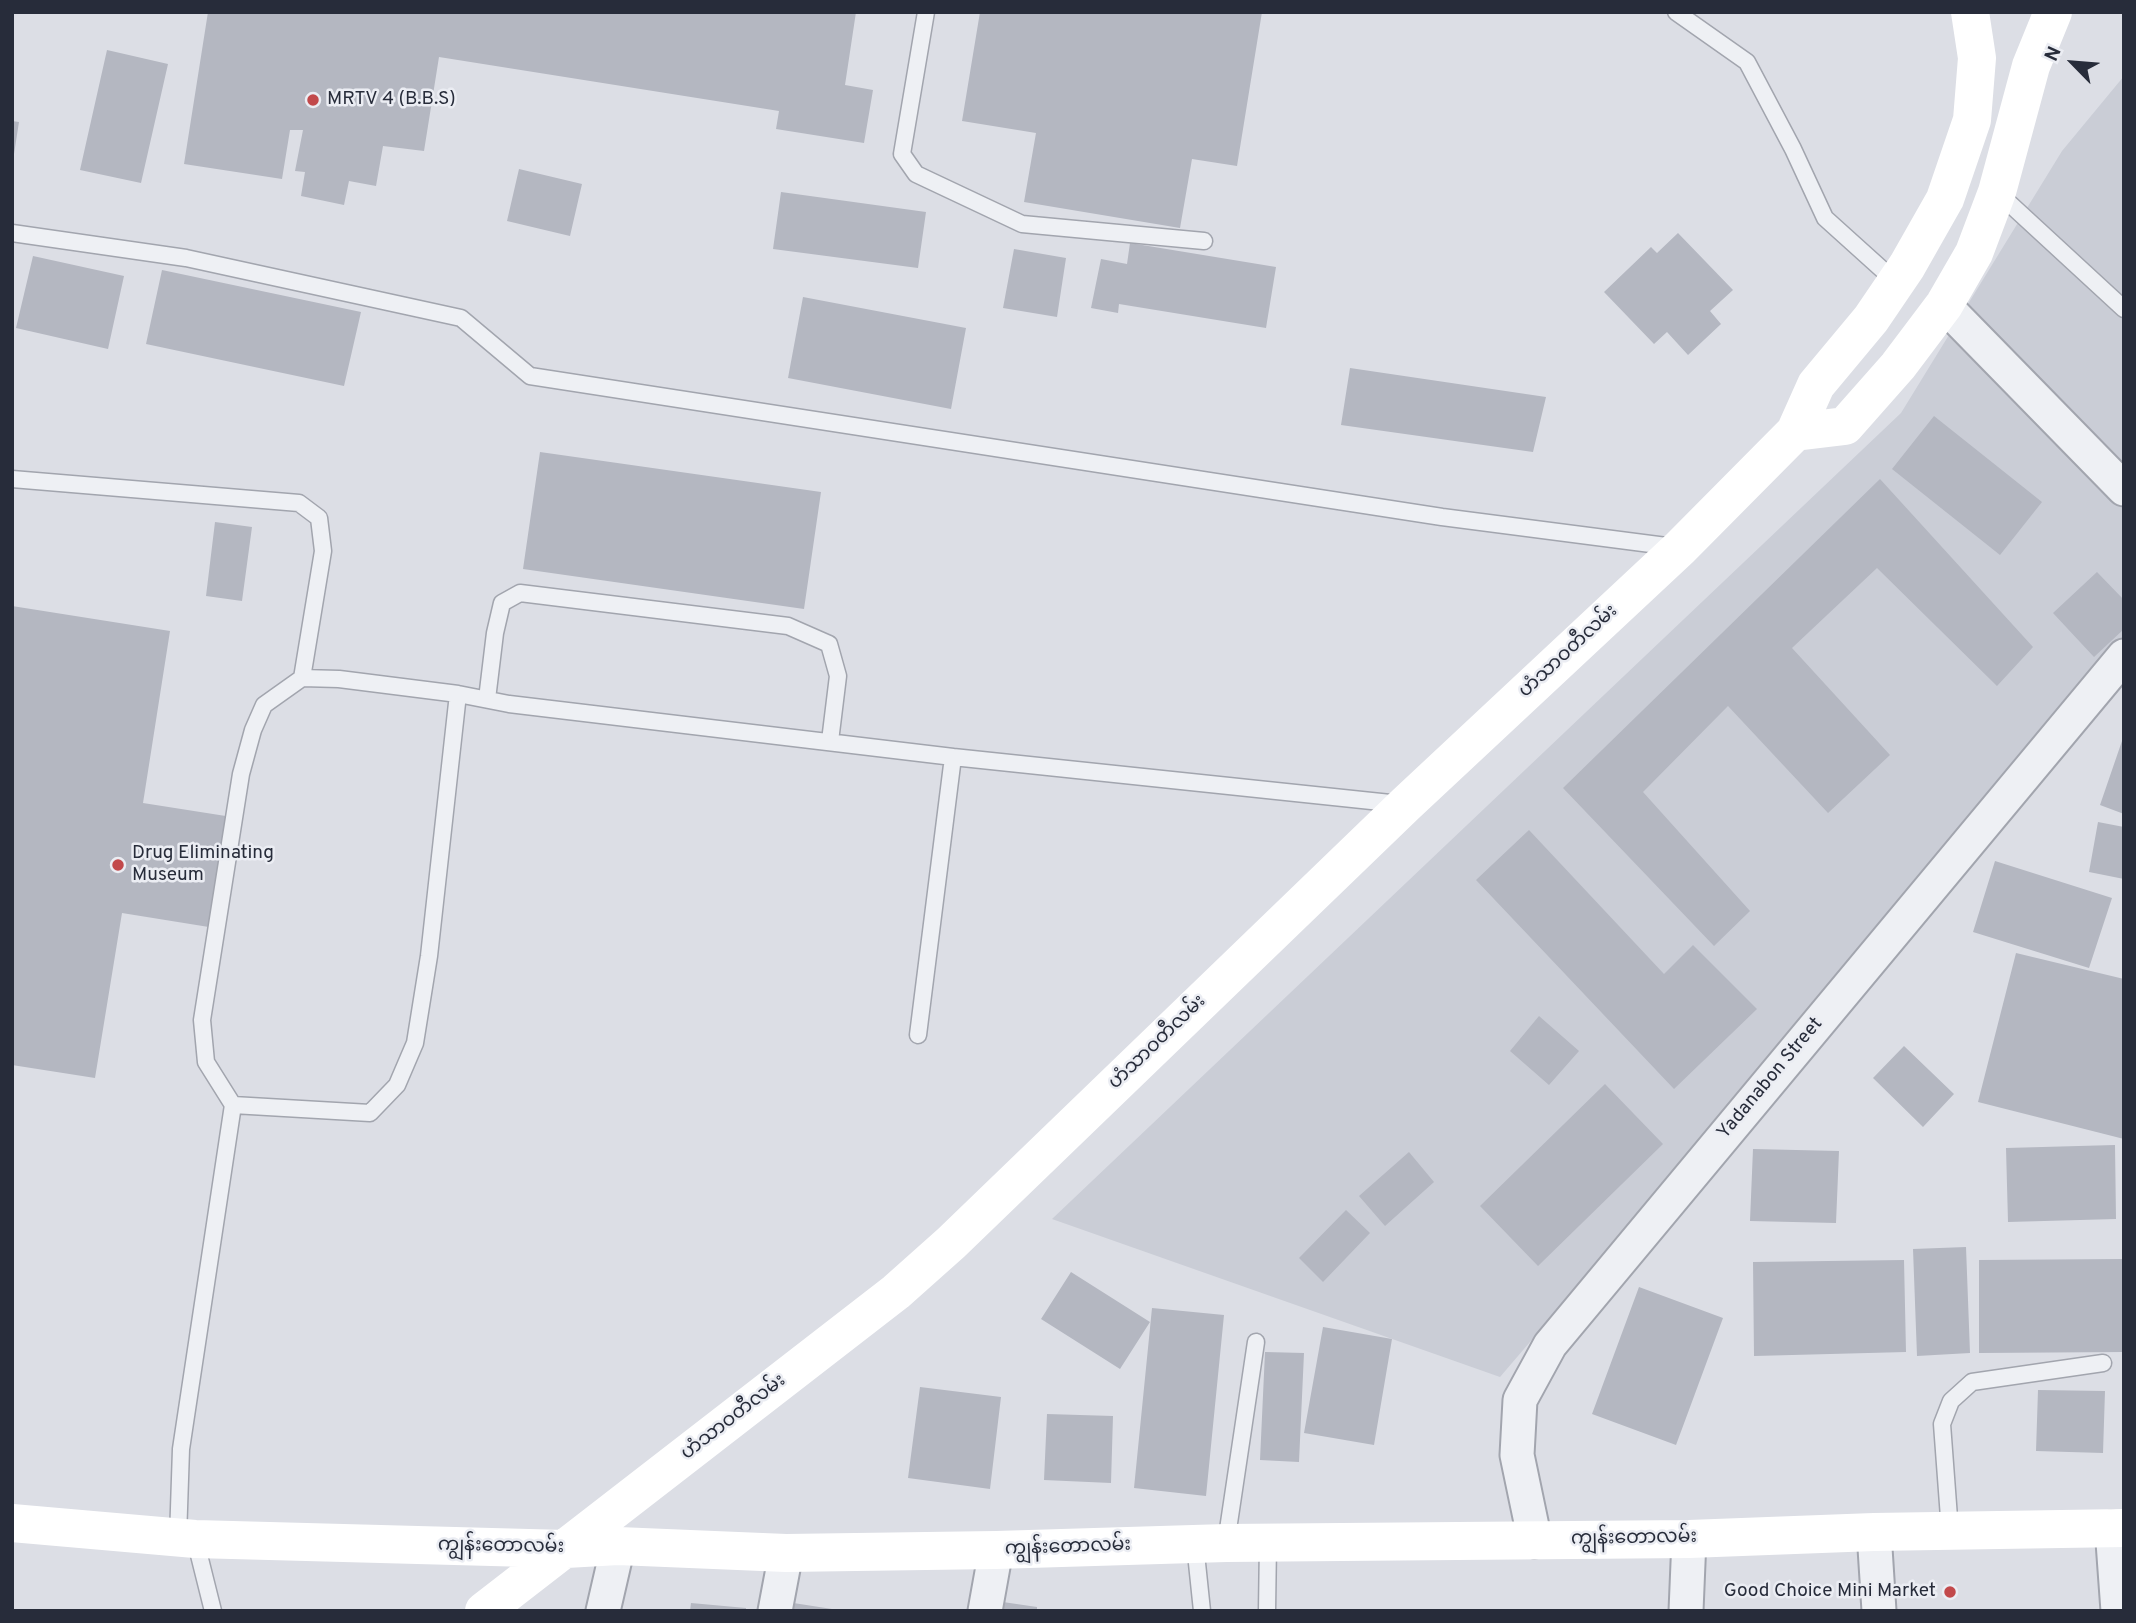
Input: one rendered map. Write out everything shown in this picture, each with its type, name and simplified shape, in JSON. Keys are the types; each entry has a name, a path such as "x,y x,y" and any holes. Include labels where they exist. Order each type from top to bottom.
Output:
{"main road":[{"path":"1795,432 1816,384 1871,319 1945,199 1972,120 1977,58 1970,12"},
{"path":"1795,432 1845,426 1898,366 1944,305 1974,253 1997,192 2031,66 2053,12"},
{"name":"ဟံသာဝတီလမ်း","path":"484,1611 896,1292 951,1243 1406,804 1680,548 1795,432"},
{"name":"ကျွန်းတောလမ်း","path":"12,1523 186,1538 566,1549 618,1546 786,1553 1210,1543 1689,1539 1874,1532 2118,1528"}],"street":[{"path":"1944,305 2124,489"},
{"name":"Yadanabon Street","path":"1535,1541 1517,1455 1520,1400 1550,1345 2124,656"},
{"path":"2118,1528 2118,1611"},
{"path":"1874,1532 1879,1611"},
{"path":"1686,1611 1689,1539"},
{"path":"603,1611 618,1546"},
{"path":"985,1611 996,1550"},
{"path":"775,1611 786,1553"}],"lane":[{"path":"926,12 902,154 916,174 1022,223 1204,242"},
{"path":"1676,12 1748,62 1825,219 1896,282"},
{"path":"1997,192 2124,309"},
{"path":"12,233 186,258 461,318 530,376 1442,517 1680,548"},
{"path":"12,479 299,503 319,518 323,551 302,678"},
{"path":"487,699 495,633 502,603 520,593 533,594 788,626 829,644 838,676 830,741"},
{"path":"213,1611 186,1538 181,1449 233,1105 206,1062 202,1020 241,774 253,730 264,705 302,678 339,679 953,757 1406,804"},
{"path":"233,1105 370,1113 397,1085 415,1043 429,956 458,694"},
{"path":"918,1035 953,757"},
{"path":"1202,1611 1210,1543 1256,1342"},
{"path":"1950,1531 1942,1423 1951,1401 1972,1382 2103,1363"},
{"path":"1267,1611 1268,1543"}],"shaded area":[{"path":"2124,76 2124,648 1500,1377 1052,1219 1901,413 2062,151"}],"building":[{"name":"MRTV 4 (B.B.S)","path":"208,12 856,12 845,85 873,90 864,143 776,129 779,111 439,57 424,151 383,146 376,186 349,181 344,205 301,196 305,172 295,171 303,130 290,130 282,179 184,164"},
{"path":"980,12 1262,12 1237,166 1192,159 1180,228 1024,202 1036,133 962,121"},
{"path":"107,50 168,64 141,183 80,170"},
{"path":"12,121 19,122 14,154 12,154"},
{"path":"519,169 582,184 570,236 507,221"},
{"path":"781,192 926,212 918,268 773,249"},
{"path":"1678,233 1733,290 1710,311 1721,324 1688,355 1667,332 1654,344 1604,292 1651,247 1657,253"},
{"path":"1130,243 1276,267 1266,328 1119,304 1118,313 1091,308 1101,259 1127,264"},
{"path":"1014,249 1066,258 1057,317 1003,308"},
{"path":"33,256 124,276 108,349 16,328"},
{"path":"162,270 361,312 344,386 146,344"},
{"path":"803,297 966,328 951,409 788,378"},
{"path":"1350,368 1546,397 1533,452 1341,425"},
{"path":"1934,416 2042,502 2000,555 1892,469"},
{"path":"540,452 821,492 804,609 523,569"},
{"path":"1880,479 2033,647 1997,686 1877,568 1792,648 1890,755 1828,813 1728,706 1643,792 1750,911 1714,946 1563,788"},
{"path":"215,522 252,527 242,601 206,596"},
{"path":"2097,572 2124,600 2124,629 2094,657 2053,613"},
{"name":"Drug Eliminating Museum","path":"12,606 170,631 143,803 232,817 215,928 122,913 95,1078 12,1065"},
{"path":"2124,738 2124,814 2100,805"},
{"path":"2098,822 2124,827 2124,879 2089,872"},
{"path":"1529,830 1664,974 1693,945 1757,1009 1674,1089 1476,880"},
{"path":"1995,861 2112,898 2089,968 1973,932"},
{"path":"2016,953 2124,979 2124,1139 1978,1102"},
{"path":"1539,1016 1579,1051 1549,1085 1510,1051"},
{"path":"1904,1046 1954,1094 1923,1127 1873,1078"},
{"path":"1605,1084 1663,1144 1538,1266 1480,1206"},
{"path":"2115,1145 2116,1219 2008,1222 2006,1148"},
{"path":"1753,1149 1839,1151 1836,1223 1750,1221"},
{"path":"1409,1152 1434,1182 1385,1226 1359,1196"},
{"path":"1346,1210 1370,1233 1323,1282 1299,1258"},
{"path":"1966,1247 1970,1353 1917,1356 1913,1249"},
{"path":"2124,1259 2124,1352 1979,1353 1979,1260"},
{"path":"1904,1260 1906,1352 1754,1356 1753,1262"},
{"path":"1071,1272 1150,1322 1120,1369 1041,1319"},
{"path":"1639,1287 1723,1318 1676,1445 1592,1414"},
{"path":"1152,1308 1224,1315 1206,1496 1134,1488"},
{"path":"1323,1327 1392,1339 1374,1445 1304,1433"},
{"path":"1265,1352 1304,1353 1299,1462 1260,1460"},
{"path":"920,1387 1001,1397 990,1489 908,1478"},
{"path":"2038,1390 2105,1391 2103,1453 2036,1451"},
{"path":"1047,1414 1113,1416 1111,1483 1044,1480"},
{"path":"996,1601 1037,1607 1037,1611 994,1611"},
{"path":"787,1602 832,1609 832,1611 786,1611"},
{"path":"691,1603 746,1608 746,1611 690,1611"}],"place":[{"name":"MRTV 4 (B.B.S)","path":"313,100"},
{"name":"Drug Eliminating Museum","path":"118,865"},
{"name":"Good Choice Mini Market","path":"1950,1592"}]}
